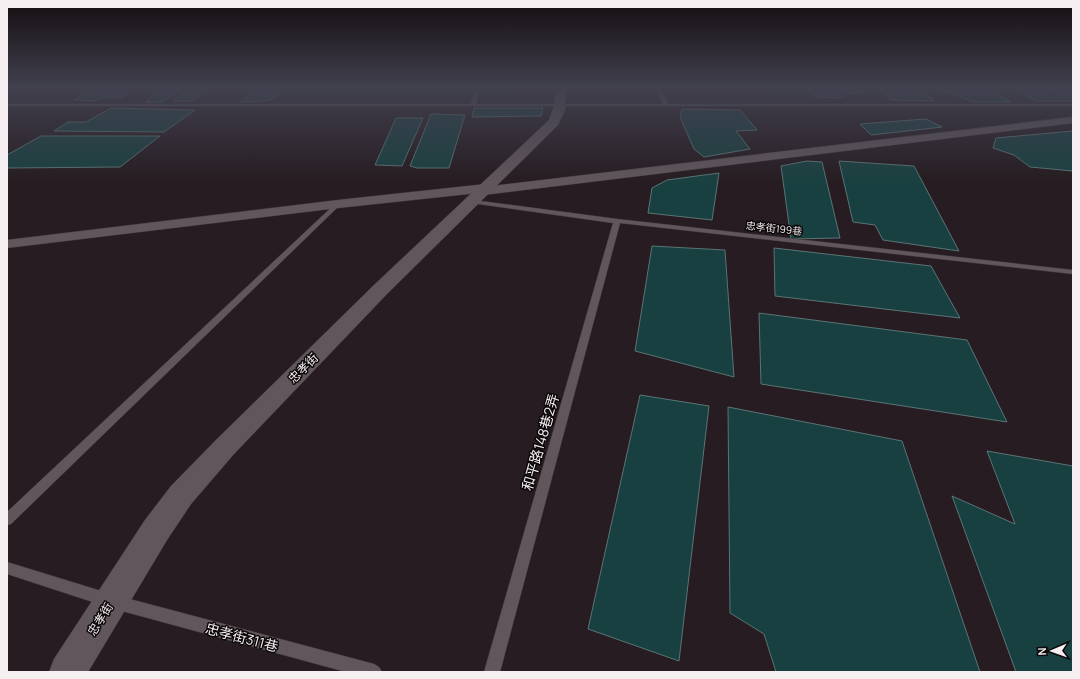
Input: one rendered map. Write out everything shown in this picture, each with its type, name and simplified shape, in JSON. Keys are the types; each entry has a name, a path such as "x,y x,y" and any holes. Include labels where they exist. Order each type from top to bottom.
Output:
{"street":[{"name":"忠孝街","path":"67,672 156,530 181,495 210,463 380,290 555,120"},
{"path":"7,244 338,204 481,193 1073,120"}],"lane":[{"name":"忠孝街199巷","path":"481,193 617,220 1073,272"},
{"path":"7,520 338,204"},
{"name":"和平路148巷2弄","path":"492,672 617,220"},
{"name":"忠孝街311巷","path":"7,568 111,601 374,672"}],"water":[{"path":"90,120 181,120 164,132 54,131 68,122 86,122"},
{"path":"395,120 422,120 402,166 375,165"},
{"path":"429,120 464,120 449,168 417,168 410,166"},
{"path":"681,120 748,120 757,130 736,131 750,149 704,157 694,149"},
{"path":"927,120 942,127 871,135 860,124"},
{"path":"1073,131 1073,171 1030,167 1014,155 993,148 996,138"},
{"path":"41,136 160,136 120,167 7,168 7,155"},
{"path":"807,161 822,162 840,238 791,239 781,166"},
{"path":"839,161 914,166 959,251 883,240 875,225 853,222"},
{"path":"719,173 712,220 648,213 652,188 667,180"},
{"path":"652,246 725,250 734,377 635,351"},
{"path":"774,248 931,266 960,318 775,296"},
{"path":"759,313 967,340 1007,422 761,384"},
{"path":"640,395 709,406 679,661 588,629"},
{"path":"728,407 902,441 980,672 776,672 764,634 730,613"},
{"path":"987,451 1073,466 1073,672 1016,672 952,496 1015,524"}]}
